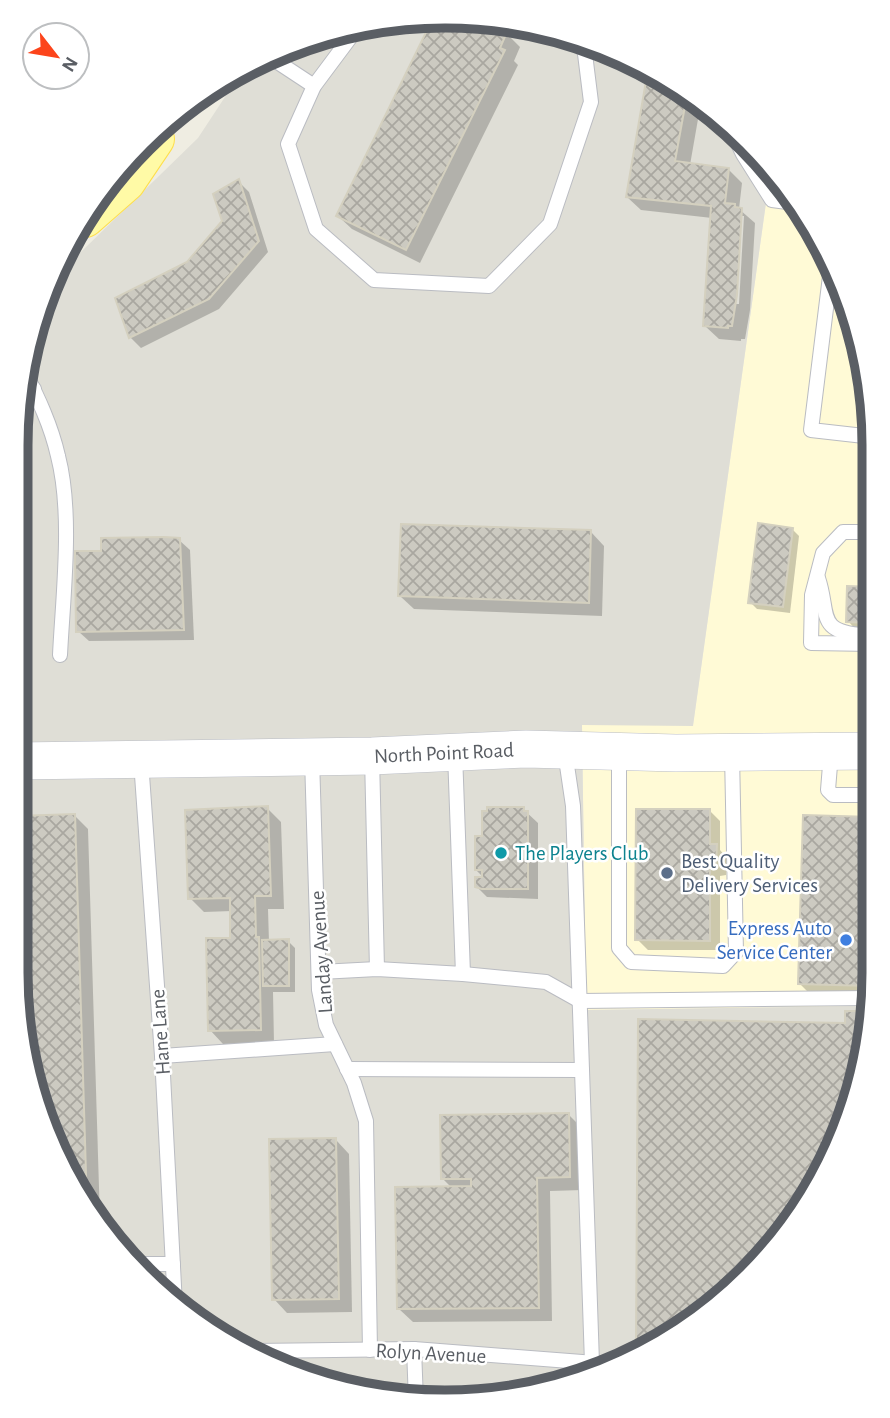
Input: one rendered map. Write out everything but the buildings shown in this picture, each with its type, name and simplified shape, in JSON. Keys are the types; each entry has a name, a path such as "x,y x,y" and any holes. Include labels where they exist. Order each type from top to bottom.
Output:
{"main road":[{"path":"112,194 125,182 140,161"}],"street":[{"name":"North Point Road","path":"28,761 372,756 455,751 862,751"}],"lane":[{"path":"349,39 314,86 288,144 316,229 374,280 489,286 550,224 591,102 584,52"},
{"path":"279,63 314,86"},
{"path":"742,152 772,200 784,202"},
{"path":"829,283 811,430 862,436"},
{"path":"34,389 59,457 66,502 61,655"},
{"path":"862,532 843,532 823,553 812,595 811,643 862,644"},
{"path":"818,578 823,592 826,618 835,629 845,634 862,635"},
{"path":"564,750 573,806 592,1363"},
{"path":"455,751 463,974"},
{"path":"831,751 828,790 833,795 862,796"},
{"path":"619,752 619,948 631,962 723,966 736,952 732,752"},
{"name":"Landay Avenue","path":"312,755 319,990 326,1025 354,1083 366,1121 370,1350"},
{"path":"372,756 377,970"},
{"name":"Hane Lane","path":"141,759 162,1056 174,1291"},
{"path":"320,972 377,970 463,974 546,982 580,1001 861,998"},
{"path":"162,1056 335,1044"},
{"path":"347,1069 582,1070"},
{"path":"146,1264 173,1264"},
{"path":"414,1349 416,1389"},
{"name":"Rolyn Avenue","path":"269,1351 414,1349 592,1363"}],"shaded area":[{"path":"418,29 472,29 553,42 629,71 677,98 699,114 740,150 769,182 693,726 582,725 586,1010 860,1006 854,1054 840,1107 819,1157 792,1205 759,1248 720,1287 677,1320 605,1358 553,1376 472,1389 391,1386 311,1368 236,1334 170,1287 114,1227 98,1205 71,1157 42,1081 32,1027 28,973 28,445 36,364 50,311 70,262 198,138 231,87 285,60 337,42 364,36"},
{"path":"769,182 792,213 830,285 848,337 861,418 860,1006 586,1010 582,725 693,725"}],"place":[{"name":"The Players Club","path":"501,853"},
{"name":"Best Quality Delivery Services","path":"667,873"},
{"name":"Express Auto Service Center","path":"846,940"}]}
